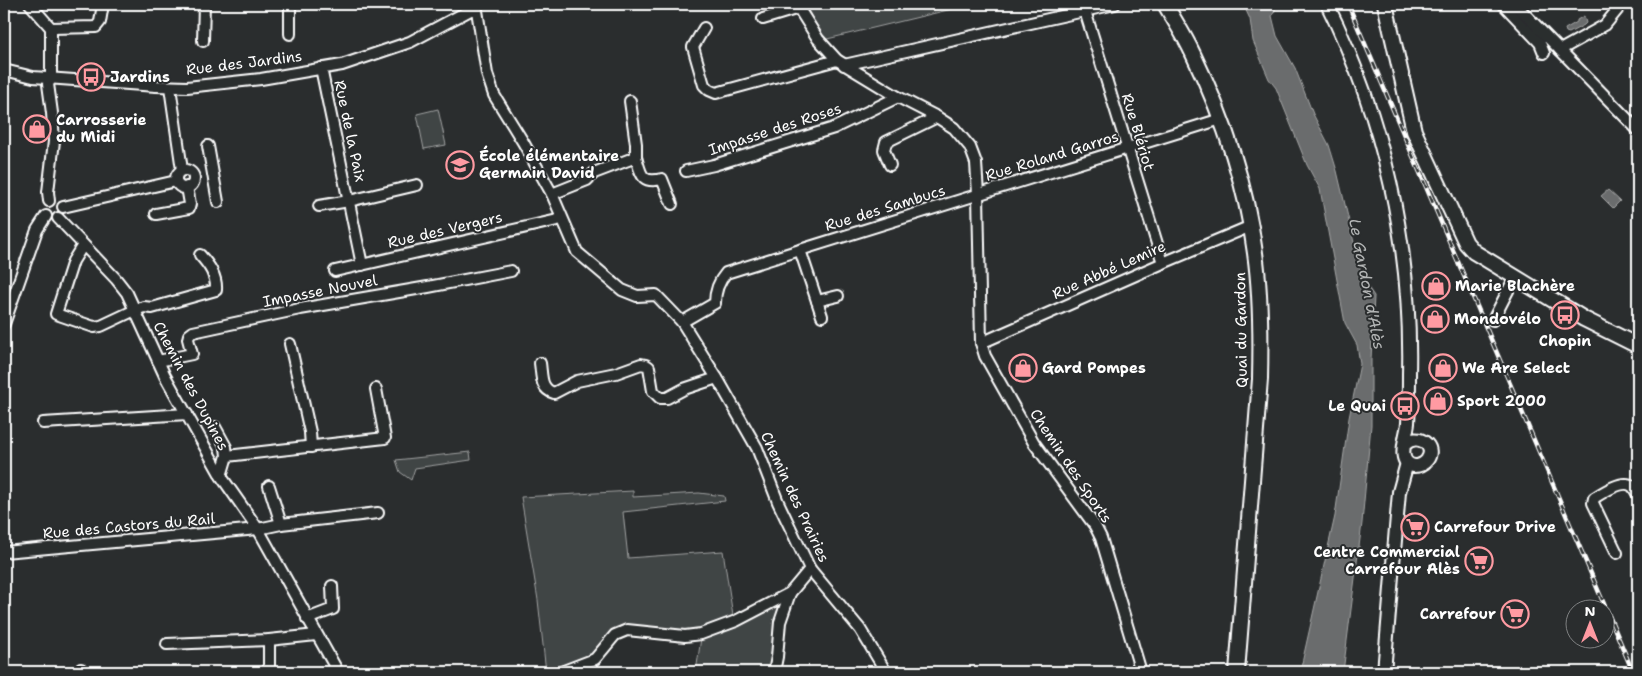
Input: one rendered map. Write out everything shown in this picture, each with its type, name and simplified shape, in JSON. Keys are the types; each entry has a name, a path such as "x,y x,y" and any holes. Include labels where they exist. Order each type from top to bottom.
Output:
{"main road":[{"name":"Quai du Gardon","path":"1165,4 1193,52 1221,119 1236,166 1251,226 1258,277 1261,343 1260,379 1237,672"},
{"path":"1385,4 1414,131 1466,243 1474,252 1584,319 1638,346"},
{"path":"1584,319 1610,342 1638,357"}],"street":[{"path":"4,324 37,230 45,213 45,205 49,201 48,192 54,142 48,84 50,78 51,28 30,4"},
{"path":"51,28 96,27 100,22 103,4"},
{"path":"204,4 204,41"},
{"path":"290,4 290,34"},
{"path":"704,28 693,46 704,86 716,93 840,63 1115,4"},
{"path":"1326,4 1346,42 1370,107 1388,171 1399,225 1408,302 1410,350 1408,422 1403,456 1407,463 1420,466 1427,460 1430,452 1429,448 1408,422"},
{"path":"1503,4 1540,43 1544,53"},
{"path":"1514,4 1638,130"},
{"path":"1560,50 1605,25 1622,4"},
{"name":"Rue des Jardins","path":"4,70 34,77 186,87 261,79 342,65 410,42 476,5"},
{"name":"Chemin des Prairies","path":"476,5 487,74 494,94 552,194 577,252 622,290 637,296 656,295 682,322 757,448 778,502 810,569 860,629 886,672"},
{"name":"Chemin des Sports","path":"763,19 798,6 818,39 840,63 898,97 937,116 954,128 970,147 976,163 981,343 985,356 1034,443 1098,532 1141,672"},
{"name":"Rue Blériot","path":"1085,11 1163,263"},
{"name":"Rue de la Paix","path":"321,68 362,265"},
{"path":"170,86 182,170"},
{"name":"Impasse des Roses","path":"686,171 714,165 834,128 898,97"},
{"path":"630,100 636,157 644,178 654,181 662,179 672,204"},
{"path":"890,165 884,150 886,142 937,116"},
{"name":"Rue Roland Garros","path":"978,194 1221,119"},
{"path":"208,146 218,202"},
{"path":"552,194 587,180 594,173 636,157"},
{"path":"182,170 192,172 194,177 193,183 187,188 179,186 176,181 177,174 182,170"},
{"path":"194,177 213,174"},
{"path":"63,207 176,181"},
{"name":"Rue de la Paix","path":"319,206 417,185"},
{"path":"156,214 189,208 187,188"},
{"name":"Rue des Sambucs","path":"682,322 715,303 717,290 726,273 978,194"},
{"path":"45,213 52,219 58,218 62,213 63,207 59,202 49,201"},
{"name":"Chemin des Dupines","path":"58,218 127,293 158,361 221,476 258,529 338,672"},
{"name":"Rue des Vergers","path":"335,271 562,219"},
{"name":"Rue Abbé Lemire","path":"981,343 1251,226"},
{"path":"83,245 73,261 56,314 94,327 101,326 134,310"},
{"path":"800,250 822,316"},
{"name":"Chemin des Dupines","path":"134,310 144,307 152,308 216,290 216,282 208,264 200,255"},
{"name":"Impasse Nouvel","path":"158,361 192,354 188,335 193,332 300,309 511,271"},
{"path":"1493,320 1515,277"},
{"path":"817,301 838,296"},
{"path":"290,344 310,432 311,447"},
{"path":"540,363 544,387 547,391 554,393 577,381 616,373 641,364 646,364 649,367 653,391 660,398 667,398 684,389 717,378"},
{"name":"Chemin des Dupines","path":"227,456 385,438 376,389"},
{"path":"43,423 187,414"},
{"name":"Chemin des Dupines","path":"214,427 226,447 227,456 221,476"},
{"path":"1405,444 1412,440 1420,439"},
{"path":"1384,672 1399,492 1407,463"},
{"path":"1618,553 1593,503 1594,498 1619,485 1628,484 1633,486 1638,494"},
{"path":"269,486 281,524"},
{"path":"258,529 281,524 378,513"},
{"name":"Rue des Castors du Rail","path":"4,552 258,529"},
{"path":"774,672 780,622 790,593 810,569"},
{"path":"307,619 333,609 332,586"},
{"path":"561,672 595,659 616,635 627,630 686,636 701,634 736,621 790,593"},
{"path":"167,644 269,640 316,635"},
{"path":"269,640 270,672"}],"shaded area":[{"path":"805,4 973,4 823,40"},
{"path":"1243,4 1276,4 1272,16 1277,36 1295,68 1313,114 1329,145 1363,280 1374,296 1371,360 1371,425 1362,523 1343,672 1300,672 1335,516 1349,418 1360,364 1357,345 1345,323 1320,189 1307,165 1276,88 1269,79 1253,41 1250,19"},
{"path":"1584,16 1586,23 1584,25 1569,33 1566,32 1565,29"},
{"path":"438,109 446,145 424,149 417,114"},
{"path":"1608,190 1620,201 1613,208 1601,196"},
{"path":"470,452 471,460 415,468 411,480 400,472 396,460"},
{"path":"633,491 633,497 699,493 724,496 725,501 623,512 628,558 723,551 733,616 699,631 675,633 630,627 580,662 557,671 546,672 538,600 521,497"},
{"path":"784,600 771,672 696,672 701,638"}],"railway":[{"path":"1348,4 1633,672"}],"place":[{"name":"Jardins","path":"91,77"},
{"name":"Carrosserie du Midi","path":"37,129"},
{"name":"École élémentaire Germain David","path":"460,165"},
{"name":"Marie Blachère","path":"1436,286"},
{"name":"Chopin","path":"1565,315"},
{"name":"Mondovélo","path":"1435,319"},
{"name":"Gard Pompes","path":"1023,368"},
{"name":"We Are Select","path":"1443,368"},
{"name":"Sport 2000","path":"1438,401"},
{"name":"Le Quai","path":"1405,406"},
{"name":"Carrefour Drive","path":"1415,527"},
{"name":"Centre Commercial Carrefour Alès","path":"1479,561"},
{"name":"Carrefour","path":"1515,614"}],"water label":[{"name":"Le Gardon d'Alès","path":"1367,284"}]}
